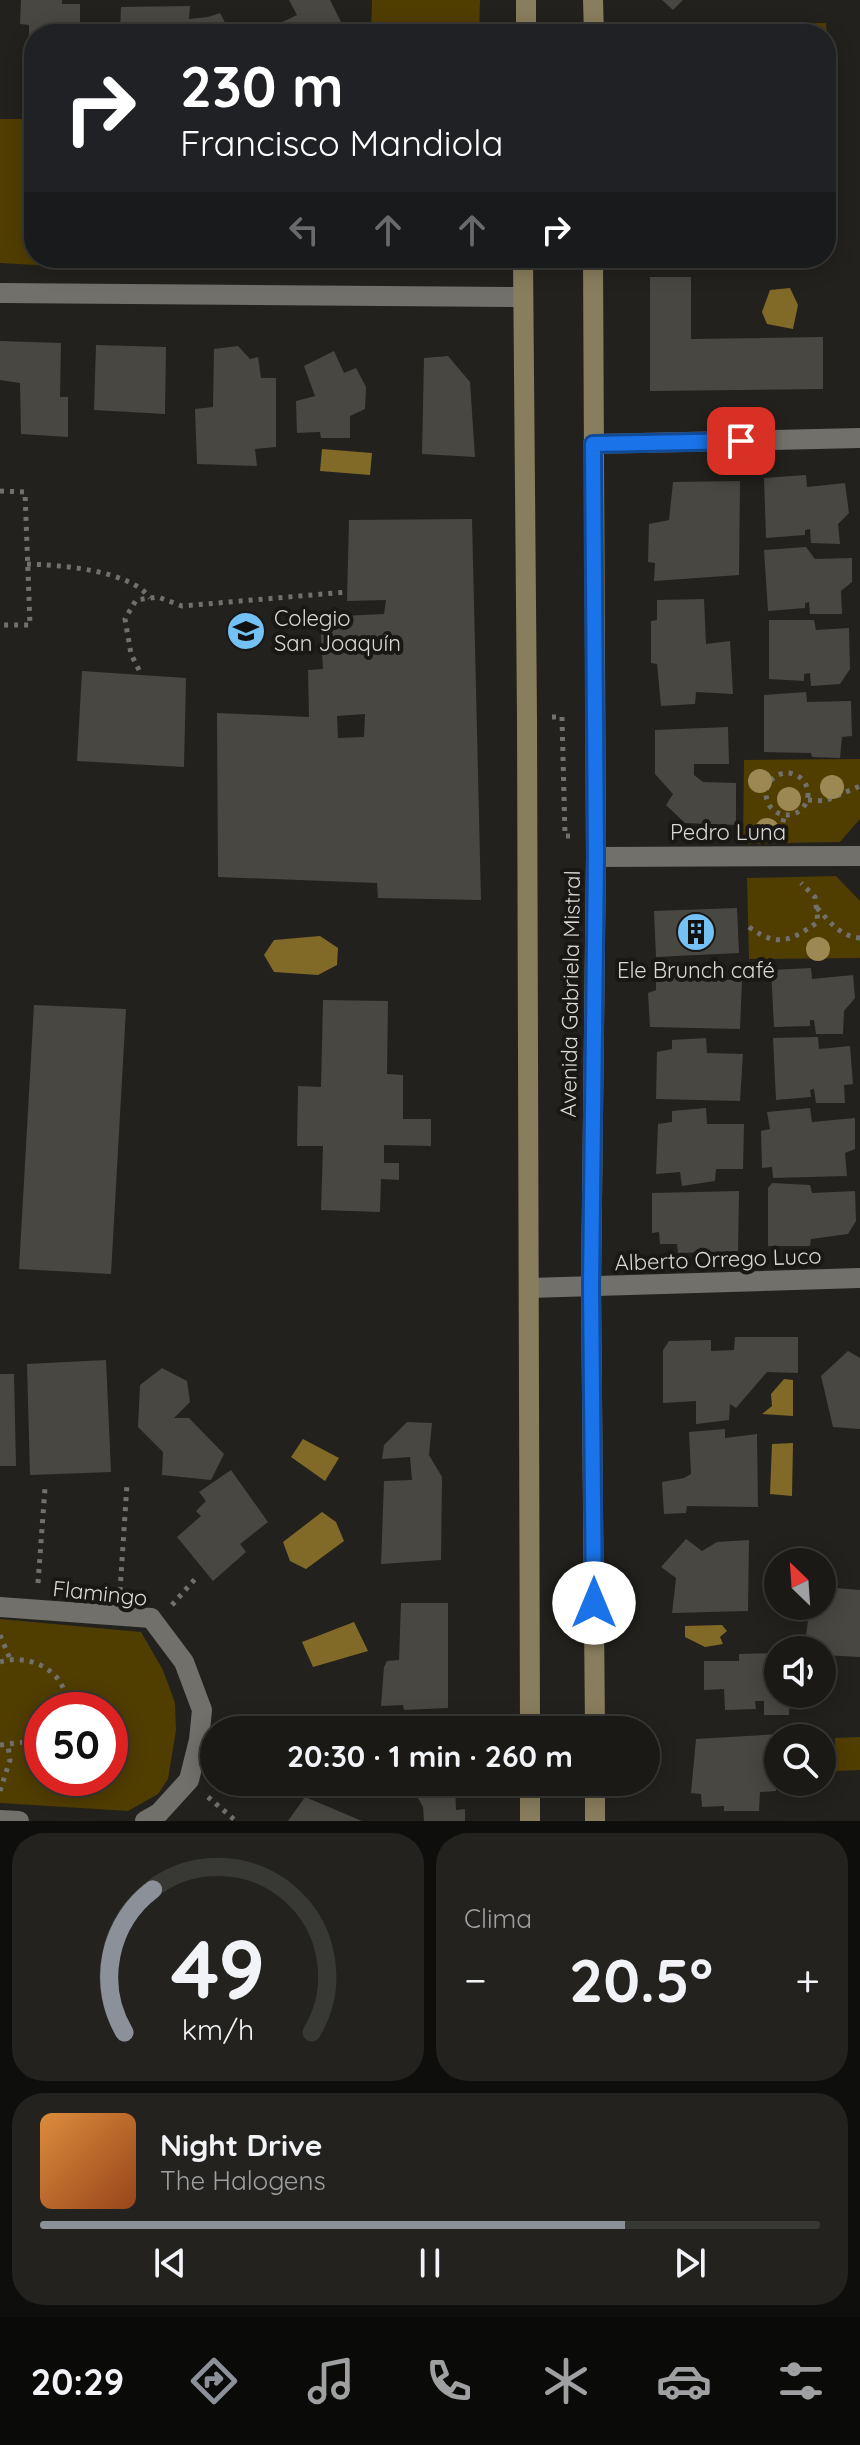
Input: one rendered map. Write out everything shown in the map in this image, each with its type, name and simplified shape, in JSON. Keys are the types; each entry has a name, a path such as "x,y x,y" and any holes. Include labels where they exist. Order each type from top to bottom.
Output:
{"main road":[{"path":"526,0 526,24"},
{"path":"593,0 594,24"},
{"name":"Avenida Gabriela Mistral","path":"523,268 530,1716"},
{"name":"Avenida Gabriela Mistral","path":"593,268 596,857 591,1287 595,1716"},
{"path":"530,1796 530,1821"},
{"path":"595,1796 595,1821"}],"street":[{"path":"0,293 522,297"},
{"path":"593,444 860,438"},
{"name":"Pedro Luna","path":"596,857 860,856"},
{"name":"Alberto Orrego Luco","path":"529,1288 860,1278"},
{"name":"Flamingo","path":"0,1607 151,1618 184,1662 202,1710 199,1740 189,1780 159,1813 145,1821"},
{"path":"0,1820 19,1821"}],"path":[{"path":"0,491 25,492 30,625 0,625"},
{"path":"27,564 75,566 118,578 146,592 151,599"},
{"path":"139,670 131,654 125,619 136,600 158,597 182,606 347,592"},
{"path":"527,718 562,717 565,836 596,835"},
{"path":"793,773 805,780 808,800 799,812 785,815 772,809 767,802 766,788 774,777 793,773"},
{"path":"808,800 825,801 860,786"},
{"path":"749,927 766,939 794,939 818,922 815,897 775,856"},
{"path":"816,907 836,928 853,938 860,938"},
{"path":"118,1616 127,1484"},
{"path":"36,1610 45,1488"},
{"path":"0,1635 10,1659"},
{"path":"0,1662 10,1659 52,1671 63,1684 64,1692"},
{"path":"0,1745 24,1740"},
{"path":"0,1791 10,1760 8,1745"},
{"path":"189,1780 236,1821"}],"shaded area":[{"path":"372,0 480,0 479,24 371,24"},
{"path":"826,23 826,24 732,24"},
{"path":"0,119 24,119 24,264 0,263"},
{"path":"790,288 798,305 793,329 767,324 762,312 770,290"},
{"path":"322,449 372,453 370,475 320,471"},
{"path":"860,759 860,819 840,842 743,844 744,760"},
{"path":"836,876 860,901 860,958 749,959 747,878"},
{"path":"320,936 338,948 337,965 318,975 274,972 264,955 274,940"},
{"path":"784,1379 793,1380 793,1416 762,1414 772,1406 771,1394"},
{"path":"303,1439 339,1458 325,1481 291,1457"},
{"path":"793,1443 792,1496 770,1494 772,1444"},
{"path":"322,1512 336,1522 344,1541 306,1569 290,1561 283,1542"},
{"path":"0,1619 141,1632 163,1670 175,1703 176,1730 168,1779 158,1794 128,1811 0,1803"},
{"path":"354,1622 368,1651 313,1667 302,1642"},
{"path":"722,1625 727,1631 720,1637 723,1644 705,1647 685,1637 685,1626"},
{"path":"860,1737 860,1770 836,1771 836,1738"}],"building":[{"path":"21,0 62,0 62,4 80,4 80,24 20,24"},
{"path":"289,0 330,0 342,24 278,24 297,15"},
{"path":"662,0 683,0 673,10"},
{"path":"190,6 189,19 220,13 226,24 120,24 121,7"},
{"path":"650,277 691,277 691,339 823,337 823,389 650,391"},
{"path":"0,341 61,343 60,397 68,397 68,437 21,434 20,383 0,380"},
{"path":"96,345 166,347 165,414 94,410"},
{"path":"238,346 250,359 258,357 261,378 276,378 276,447 255,449 257,466 197,464 195,409 213,407 214,349"},
{"path":"334,351 344,373 356,368 366,387 365,409 350,416 350,438 321,438 320,432 297,433 296,401 315,396 304,366"},
{"path":"448,356 470,382 475,457 422,454 424,358"},
{"path":"806,475 807,487 845,483 849,513 838,524 840,544 811,543 810,529 805,530 805,535 766,538 764,478"},
{"path":"740,481 739,575 654,581 655,563 648,562 649,524 669,520 673,482"},
{"path":"472,519 481,900 378,898 377,883 218,877 217,713 309,717 308,670 323,669 320,617 384,614 386,600 347,601 349,520","holes":["365,714 364,737 338,738 337,716"]},
{"path":"806,547 815,559 852,558 852,582 841,591 842,614 810,614 809,602 805,603 805,608 768,611 764,550"},
{"path":"704,599 706,644 730,641 733,694 696,692 695,704 661,706 657,664 651,663 651,621 657,620 657,600"},
{"path":"769,620 814,620 816,630 849,628 850,669 840,684 811,686 810,673 804,674 804,681 769,679"},
{"path":"82,671 186,678 184,767 77,761"},
{"path":"806,692 807,702 851,701 852,736 842,737 840,758 812,757 811,753 764,752 764,695"},
{"path":"728,727 729,764 694,764 694,775 703,782 736,783 736,825 685,823 666,805 673,794 655,774 655,730"},
{"name":"Ele Brunch café","path":"737,908 739,953 656,957 654,911"},
{"path":"716,967 716,980 742,980 740,1029 650,1027 648,993 656,990 656,980 668,979 669,969"},
{"path":"811,968 812,979 853,975 855,998 844,1011 843,1034 816,1034 814,1020 810,1020 810,1026 774,1027 771,970"},
{"path":"323,1000 388,1001 387,1074 403,1075 403,1119 431,1119 431,1146 384,1145 384,1163 399,1163 399,1180 381,1179 380,1212 321,1210 323,1146 297,1146 298,1086 321,1087"},
{"path":"34,1005 126,1009 111,1274 19,1269"},
{"path":"818,1037 819,1049 850,1046 853,1084 844,1085 845,1103 816,1103 814,1089 810,1090 811,1097 776,1100 773,1038"},
{"path":"706,1038 707,1053 743,1054 740,1101 656,1099 657,1052 672,1049 672,1040"},
{"path":"706,1108 707,1124 744,1124 743,1169 716,1169 715,1181 682,1186 680,1172 656,1174 658,1124 672,1122 672,1111"},
{"path":"810,1108 812,1122 855,1118 855,1149 845,1153 847,1176 773,1178 772,1167 762,1168 761,1131 770,1129 767,1112"},
{"path":"772,1183 810,1185 812,1193 855,1191 856,1221 848,1234 811,1239 810,1246 768,1246 768,1188"},
{"path":"739,1191 738,1251 678,1253 677,1244 660,1244 659,1232 652,1233 652,1193"},
{"path":"735,1337 798,1337 798,1373 767,1372 736,1408 730,1404 729,1420 696,1424 696,1401 663,1403 663,1350 669,1341 711,1340 711,1351 734,1350"},
{"path":"848,1351 860,1358 860,1429 833,1427 821,1376"},
{"path":"106,1360 111,1472 30,1475 27,1364"},
{"path":"162,1368 187,1381 190,1402 174,1418 189,1418 224,1454 211,1480 162,1475 163,1452 138,1427 140,1385"},
{"path":"0,1374 14,1374 16,1466 0,1466"},
{"path":"407,1422 432,1423 429,1455 442,1477 441,1560 381,1564 384,1481 412,1480 410,1457 382,1459 384,1445"},
{"path":"725,1429 725,1438 757,1434 758,1507 687,1506 686,1513 664,1514 662,1482 691,1474 689,1432"},
{"path":"231,1470 268,1522 240,1544 246,1552 213,1581 177,1537 201,1516 196,1511 206,1501 199,1492"},
{"path":"686,1539 702,1551 717,1542 749,1540 748,1611 672,1613 676,1578 661,1567"},
{"path":"836,1588 860,1590 860,1657 836,1656 836,1636 806,1636 808,1620 836,1620"},
{"path":"401,1603 448,1603 448,1708 404,1710 403,1705 381,1706 384,1667 387,1661 399,1660"},
{"path":"764,1653 764,1701 755,1701 756,1709 725,1710 724,1689 704,1690 704,1661 739,1661 739,1654"},
{"path":"764,1708 789,1708 789,1715 764,1715"},
{"path":"764,1735 764,1792 760,1792 759,1811 724,1811 724,1806 702,1807 701,1794 691,1793 696,1739"},
{"path":"417,1796 455,1796 456,1810 465,1809 465,1821 424,1821 423,1807"},
{"path":"305,1797 362,1821 288,1821"}],"place":[{"name":"Colegio San Joaquín","path":"246,631"},
{"name":"Ele Brunch café","path":"696,932"}],"route":[{"path":"594,1603 591,1287 596,857 593,444 741,441"}]}
